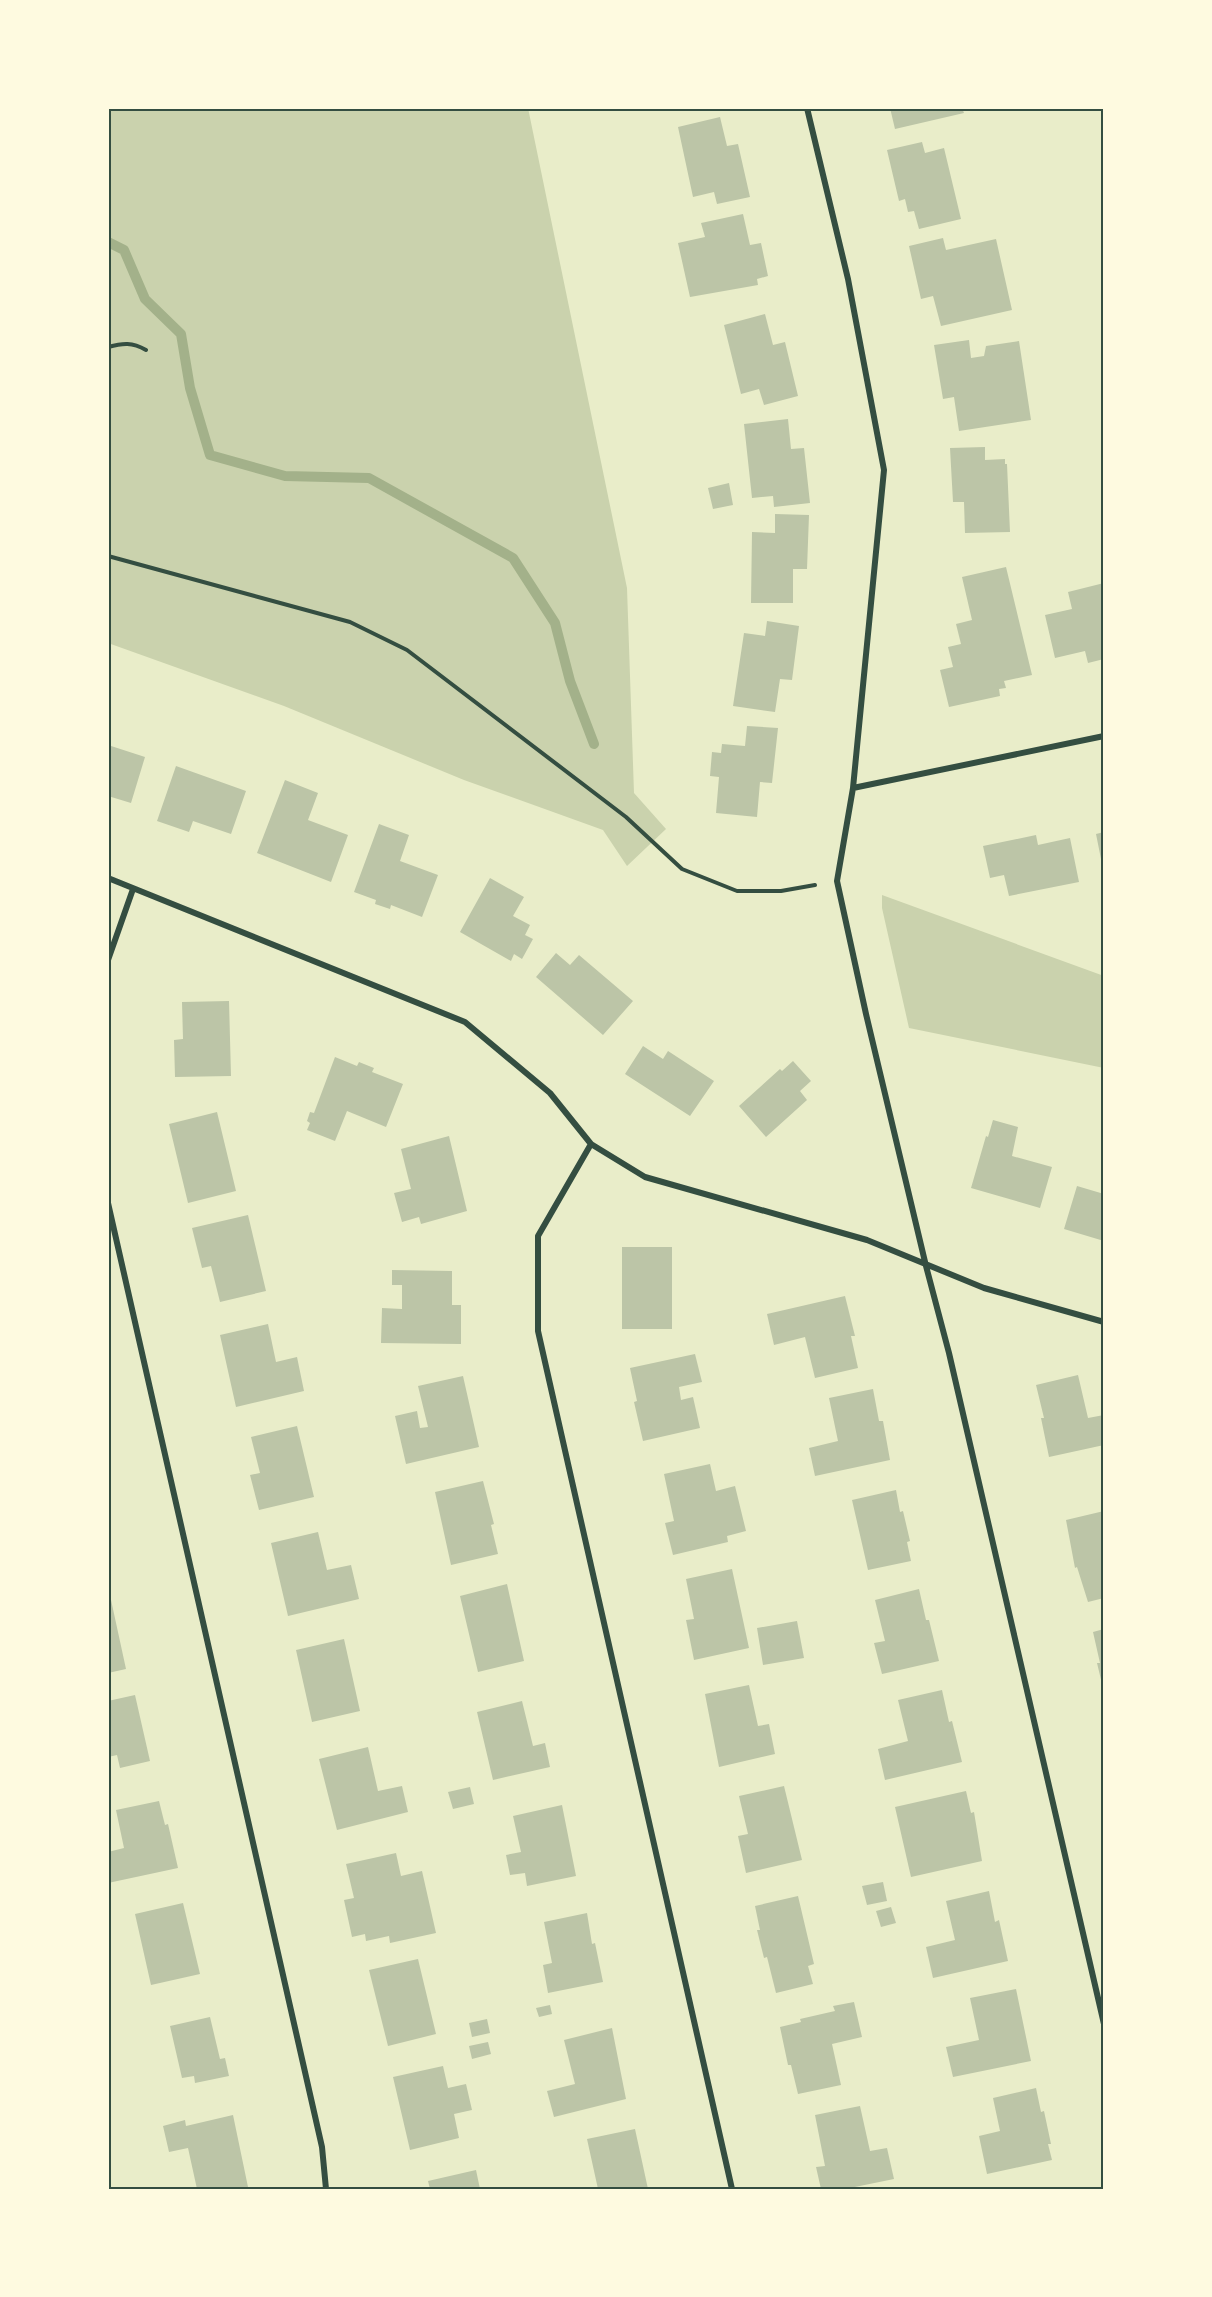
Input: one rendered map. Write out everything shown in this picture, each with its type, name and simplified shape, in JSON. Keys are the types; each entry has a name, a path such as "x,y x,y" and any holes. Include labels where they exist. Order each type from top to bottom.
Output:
{"street":[{"path":"807,108 848,279 884,470 853,788 837,881 866,1014 949,1353 1104,2024"},
{"path":"853,788 1104,736"},
{"path":"108,878 465,1023 550,1093 591,1144 645,1178 867,1240 984,1288 1104,1322"},
{"path":"108,960 133,889"},
{"path":"591,1144 538,1236 538,1331 732,2189"},
{"path":"108,1203 322,2147 326,2189"}],"path":[{"path":"108,347 123,343 136,345 146,350"},
{"path":"108,556 350,622 407,650 626,817 682,869 737,891 781,891 837,881"}],"green space":[{"path":"108,108 528,108 627,588 634,793 666,829 627,866 603,830 464,780 284,706 108,643"},
{"path":"882,895 1104,976 1104,1068 909,1028 882,908"}],"building":[{"path":"890,108 962,108 964,113 895,129"},
{"path":"720,117 727,146 738,144 750,197 717,204 714,192 693,197 678,127"},
{"path":"922,142 925,153 944,148 961,219 919,229 914,211 908,212 905,199 899,201 887,150"},
{"path":"743,214 750,245 761,243 768,276 757,279 758,285 690,297 678,243 705,237 701,223"},
{"path":"943,238 946,250 996,239 1012,310 941,326 933,296 921,299 909,246"},
{"path":"765,314 773,345 785,342 798,396 764,405 759,389 741,394 724,325"},
{"path":"969,340 971,358 984,356 986,346 1019,341 1031,420 959,431 954,397 943,399 934,345"},
{"path":"788,419 791,449 804,448 810,503 774,507 773,496 752,498 744,424"},
{"path":"985,447 985,460 1005,459 1005,464 1007,464 1010,532 965,533 964,502 953,502 950,448"},
{"path":"729,483 733,505 713,509 708,488"},
{"path":"775,514 809,515 807,569 793,569 793,603 751,603 752,532 775,533"},
{"path":"1006,567 1032,675 1004,681 1006,688 999,689 1000,696 949,707 940,670 953,667 948,647 961,644 956,624 972,620 962,577"},
{"path":"1104,583 1104,659 1088,663 1085,651 1055,658 1045,615 1072,609 1068,592"},
{"path":"767,621 799,626 792,680 780,679 775,712 733,706 744,633 765,636"},
{"path":"747,726 778,728 772,783 760,782 757,817 716,813 719,777 710,776 712,752 721,753 722,744 745,746"},
{"path":"108,745 145,757 131,803 108,796"},
{"path":"176,766 246,791 231,834 193,821 189,832 157,821"},
{"path":"285,780 318,793 308,820 348,835 331,882 257,853"},
{"path":"379,824 409,835 400,861 438,875 422,917 391,905 390,909 375,904 376,900 354,892"},
{"path":"1104,832 1104,869 1103,869 1096,834"},
{"path":"1036,835 1038,845 1070,838 1079,882 1009,896 1004,875 990,878 983,846"},
{"path":"490,878 524,897 513,916 530,925 525,935 533,939 522,959 514,954 511,961 460,932"},
{"path":"556,953 570,965 579,955 633,1001 603,1035 536,977"},
{"path":"229,1001 231,1076 175,1077 174,1040 183,1039 182,1002"},
{"path":"643,1046 663,1059 668,1051 714,1081 690,1116 625,1074"},
{"path":"335,1057 357,1066 359,1062 374,1068 372,1072 403,1084 386,1127 347,1111 335,1141 307,1130 310,1123 307,1121 310,1112 314,1113"},
{"path":"793,1061 811,1081 800,1091 807,1100 766,1137 739,1106 780,1069 782,1071"},
{"path":"217,1112 236,1191 188,1203 169,1124"},
{"path":"993,1120 1018,1127 1012,1156 1052,1167 1040,1208 971,1188"},
{"path":"449,1136 467,1211 421,1224 419,1217 402,1222 394,1193 411,1189 401,1149"},
{"path":"1077,1186 1104,1194 1104,1241 1064,1229"},
{"path":"248,1215 266,1291 220,1302 211,1266 202,1268 192,1228"},
{"path":"622,1247 672,1247 672,1329 622,1329"},
{"path":"392,1270 452,1271 452,1305 461,1305 461,1344 381,1343 382,1308 402,1309 402,1285 392,1285"},
{"path":"845,1296 855,1336 851,1336 858,1368 815,1378 805,1337 774,1345 767,1314"},
{"path":"268,1324 276,1362 297,1357 304,1391 236,1407 220,1335"},
{"path":"695,1354 702,1382 679,1387 681,1400 693,1397 700,1428 643,1441 634,1402 637,1401 630,1368"},
{"path":"1078,1375 1088,1418 1104,1415 1104,1445 1049,1457 1041,1418 1044,1418 1036,1385"},
{"path":"463,1376 479,1447 406,1464 395,1416 417,1411 420,1428 428,1427 418,1386"},
{"path":"873,1389 879,1421 883,1421 890,1460 815,1476 809,1448 838,1441 829,1398"},
{"path":"297,1426 314,1497 259,1510 250,1475 260,1473 251,1437"},
{"path":"710,1464 716,1491 735,1486 746,1531 727,1536 728,1542 673,1555 665,1523 674,1521 664,1474"},
{"path":"483,1481 494,1524 491,1525 498,1554 451,1565 435,1492"},
{"path":"896,1490 900,1512 903,1511 910,1541 907,1542 911,1561 868,1570 852,1500"},
{"path":"1104,1511 1104,1598 1088,1602 1077,1567 1075,1568 1066,1520"},
{"path":"318,1532 327,1570 351,1565 359,1599 288,1616 271,1543"},
{"path":"732,1569 749,1648 694,1660 686,1620 694,1619 686,1579"},
{"path":"507,1584 524,1661 478,1672 460,1596"},
{"path":"108,1586 126,1669 108,1673"},
{"path":"919,1589 939,1661 882,1674 874,1643 885,1641 875,1600"},
{"path":"797,1621 804,1658 763,1665 757,1628"},
{"path":"1104,1629 1104,1687 1103,1688 1093,1632"},
{"path":"344,1639 360,1711 312,1722 296,1650"},
{"path":"749,1685 758,1726 769,1724 775,1754 719,1767 705,1694"},
{"path":"942,1690 949,1722 952,1721 962,1762 885,1780 878,1749 908,1741 898,1700"},
{"path":"135,1695 150,1761 120,1768 117,1755 108,1757 108,1701"},
{"path":"522,1701 533,1746 545,1743 550,1767 493,1780 477,1712"},
{"path":"368,1747 378,1791 402,1786 408,1812 337,1830 319,1759"},
{"path":"784,1786 802,1860 746,1873 738,1836 748,1834 739,1796"},
{"path":"470,1787 474,1804 453,1809 448,1792"},
{"path":"966,1791 971,1813 974,1812 982,1861 911,1877 895,1807"},
{"path":"159,1801 165,1825 168,1824 178,1868 108,1883 108,1852 124,1848 116,1810"},
{"path":"562,1805 576,1876 527,1886 525,1873 510,1875 506,1855 521,1852 513,1816"},
{"path":"396,1853 401,1876 422,1871 436,1933 390,1943 389,1936 366,1941 365,1934 352,1937 344,1900 354,1898 346,1864"},
{"path":"883,1882 887,1901 867,1905 862,1886"},
{"path":"989,1891 995,1922 999,1920 1008,1961 933,1978 926,1947 955,1940 946,1901"},
{"path":"798,1896 814,1964 808,1966 813,1984 776,1993 757,1930 760,1930 755,1906"},
{"path":"183,1903 200,1974 151,1985 135,1914"},
{"path":"891,1907 896,1923 881,1927 876,1911"},
{"path":"587,1913 592,1944 595,1943 603,1982 548,1993 543,1965 552,1963 544,1922"},
{"path":"418,1959 436,2034 388,2046 369,1970"},
{"path":"1016,1989 1031,2061 953,2077 946,2047 979,2040 970,1998"},
{"path":"854,2002 862,2037 832,2044 841,2085 798,2094 791,2065 788,2065 780,2027 801,2022 800,2019 835,2011 833,2006"},
{"path":"550,2005 552,2014 539,2017 536,2008"},
{"path":"210,2017 220,2059 225,2058 229,2076 195,2083 194,2076 182,2078 170,2026"},
{"path":"487,2019 490,2033 472,2037 469,2023"},
{"path":"612,2028 626,2099 554,2117 547,2091 575,2084 564,2040"},
{"path":"488,2042 491,2054 472,2059 469,2046"},
{"path":"443,2066 448,2088 466,2084 472,2110 454,2114 459,2138 410,2150 393,2077"},
{"path":"1036,2088 1041,2112 1044,2111 1052,2160 987,2174 979,2136 1000,2131 993,2098"},
{"path":"860,2106 870,2151 887,2148 894,2179 845,2189 821,2189 816,2167 825,2166 815,2115"},
{"path":"233,2115 248,2187 197,2189 188,2148 169,2152 163,2126 185,2120 186,2126"},
{"path":"635,2129 648,2189 598,2189 587,2139"},
{"path":"476,2170 480,2189 430,2189 428,2181"}],"waterway":[{"path":"108,242 124,250 145,299 181,334 190,388 210,455 285,476 369,478 513,558 555,623 570,681 594,744"}]}
